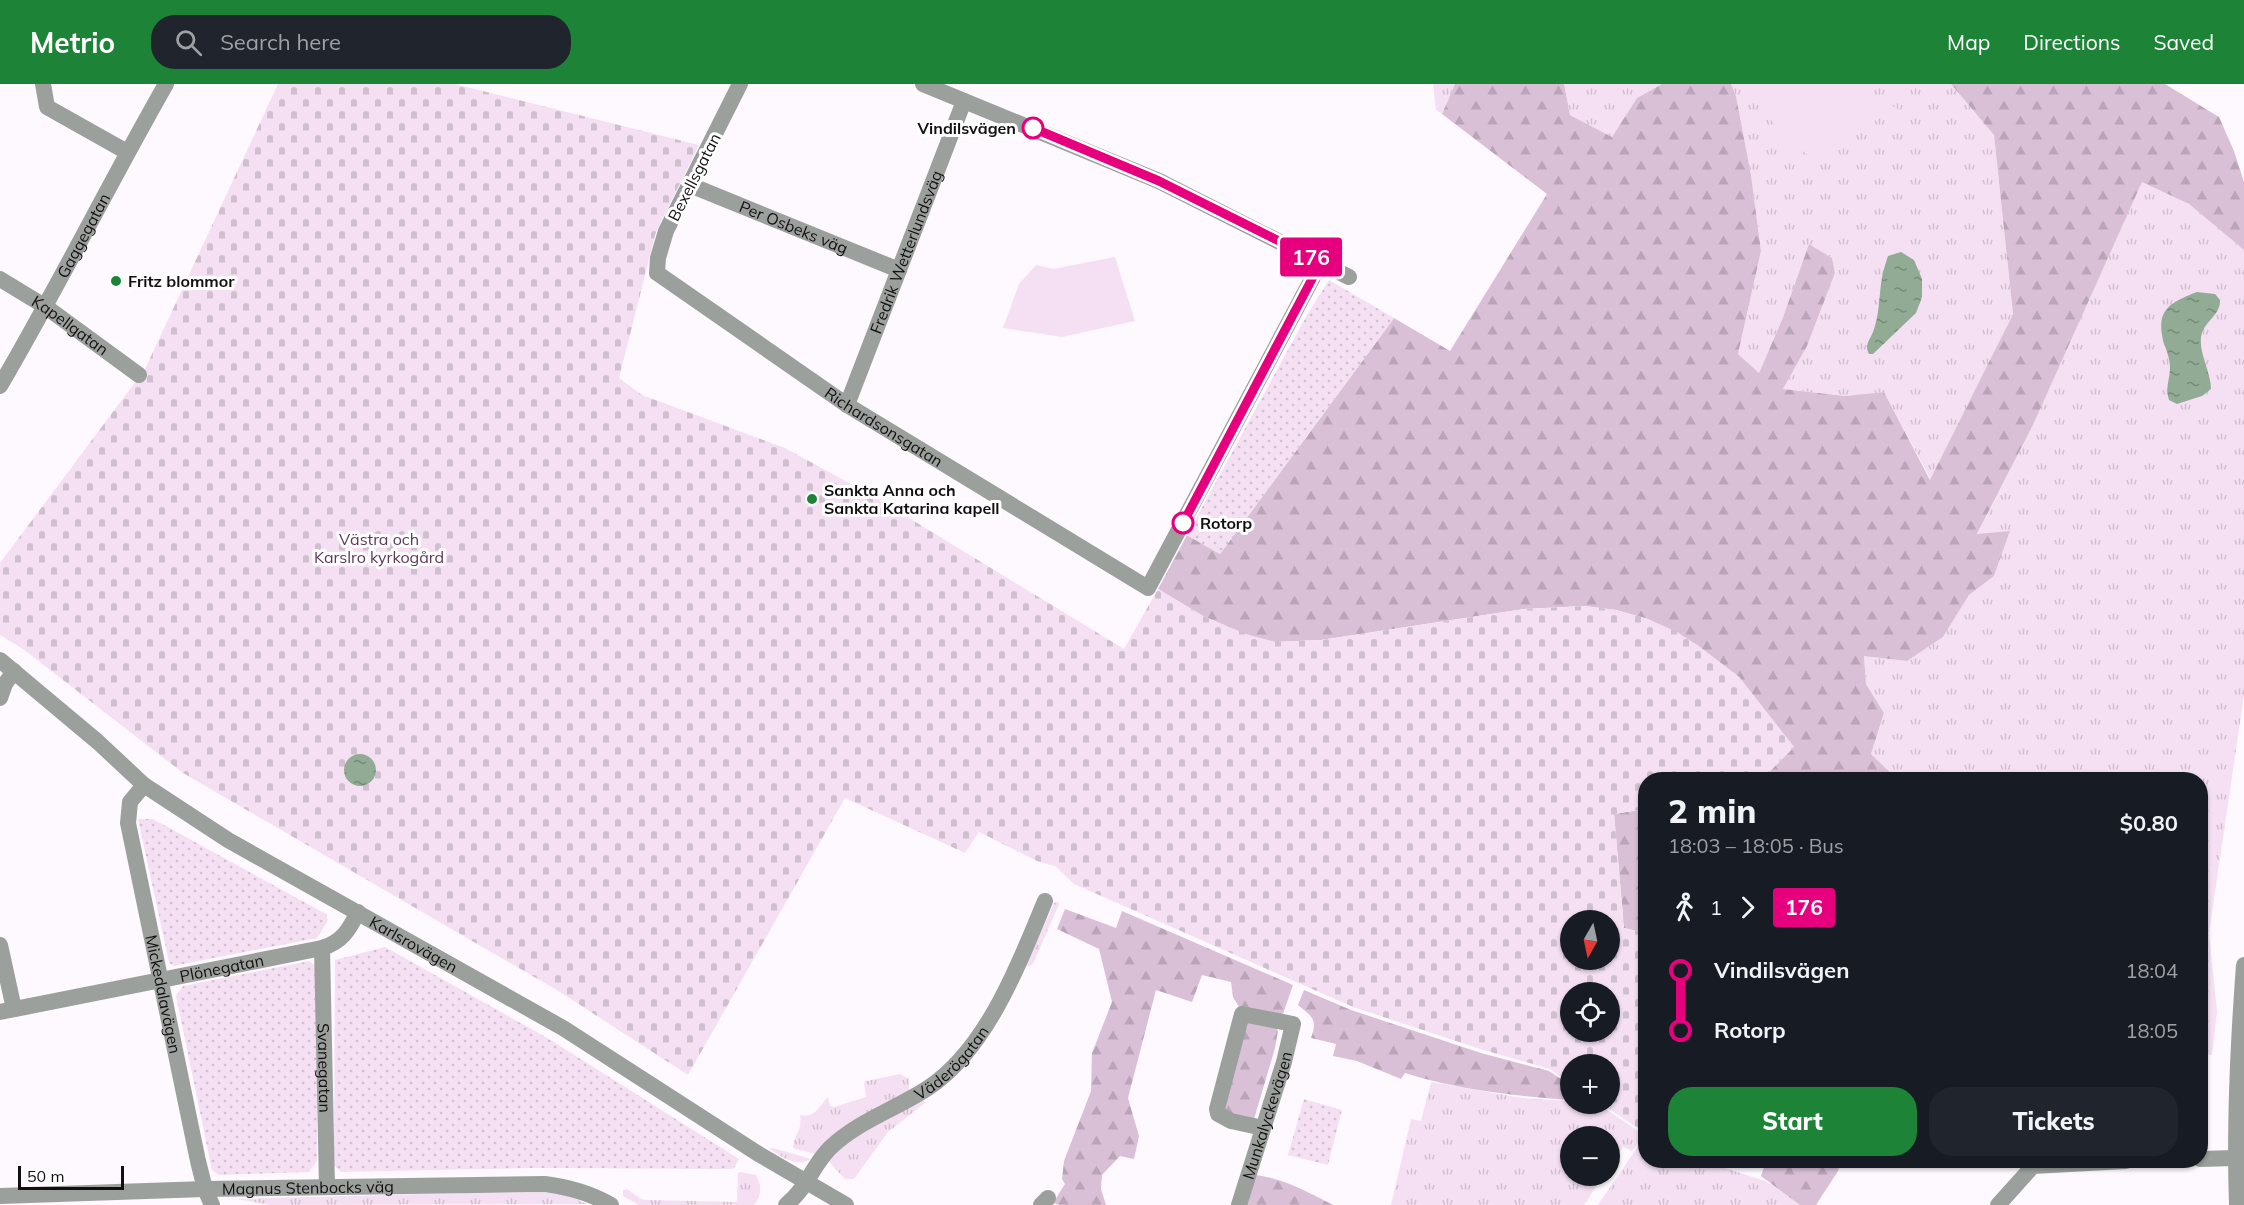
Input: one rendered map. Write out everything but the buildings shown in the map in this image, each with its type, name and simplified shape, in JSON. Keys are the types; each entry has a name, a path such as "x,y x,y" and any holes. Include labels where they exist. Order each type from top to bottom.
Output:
{"street":[{"path":"43,84 47,107 127,152"},
{"name":"Gaggegatan","path":"0,386 46,307 127,152 166,84"},
{"name":"Bexellsgatan","path":"657,273 658,258 666,231 740,84"},
{"path":"922,84 1159,181 1349,277"},
{"name":"Fredrik Wetterlundsväg","path":"847,405 964,101"},
{"name":"Per Osbeks väg","path":"690,186 899,270"},
{"name":"Richardsonsgatan","path":"657,273 847,405 1148,588 1321,262"},
{"name":"Kapellgatan","path":"0,279 46,307 139,375"},
{"name":"Karlsrovägen","path":"0,660 98,742 144,785 228,840 572,1034 757,1153 846,1205"},
{"path":"0,698 5,684 14,671"},
{"name":"Mickedalavägen","path":"144,785 130,802 128,823 208,1197"},
{"name":"Väderögatan","path":"808,1182 830,1148 877,1115 929,1087 958,1060 979,1036 1004,995 1045,901"},
{"name":"Plönegatan","path":"7,1010 333,945 344,936 358,912"},
{"path":"0,945 7,1010"},
{"name":"Svanegatan","path":"322,948 327,1187"},
{"path":"2237,1205 2235,1158 2238,1052 2244,965"},
{"name":"Munkalyckevägen","path":"1239,1205 1284,1062 1293,1024 1242,1014 1217,1109 1218,1114 1232,1121 1263,1128"},
{"path":"2208,1159 2235,1158"},
{"path":"1998,1205 2031,1168"},
{"path":"786,1205 800,1193 808,1182"},
{"name":"Magnus Stenbocks väg","path":"0,1196 208,1197 327,1187 546,1184 585,1192 611,1205"}],"green space":[{"name":"Västra och Karslro kyrkogård","path":"278,84 455,84 699,145 656,232 619,378 642,395 785,448 873,496 1124,649 1158,589 1203,616 1246,634 1275,642 1321,640 1524,609 1584,606 1616,610 1648,619 1677,632 1739,677 1794,747 1769,772 1638,772 1638,810 1614,814 1624,928 1638,931 1638,1128 1617,1114 1620,1114 1620,1054 1560,1054 1560,1076 1550,1069 1480,1049 1353,1007 1074,884 1055,866 1037,861 979,832 965,853 845,798 688,1075 560,992 183,773 23,649 0,635 0,563 145,369"},
{"path":"1433,84 1455,84 1442,114 1436,110"},
{"path":"1455,84 1564,84 1570,115 1612,137 1637,98 1662,84 1731,84 1736,96 1751,175 1761,251 1738,354 1759,373 1782,320 1809,244 1832,258 1835,273 1807,346 1783,389 1845,396 1884,392 1930,480 2013,314 1994,135 1951,84 2165,84 2219,117 2244,182 2244,250 2189,204 2142,182 2033,425 1977,534 2010,531 1994,576 1969,595 1943,637 1907,661 1864,656 1866,684 1884,713 1871,754 1890,772 1769,772 1794,747 1739,677 1697,645 1648,619 1616,610 1584,606 1524,609 1321,640 1275,642 1246,635 1203,616 1158,589 1187,535 1220,554 1394,318 1450,351 1547,194 1442,114"},
{"path":"1564,84 1662,84 1637,98 1612,137 1570,115"},
{"path":"1731,84 1951,84 1994,135 2013,314 1931,480 1884,392 1845,396 1783,389 1807,346 1835,273 1832,258 1809,244 1782,320 1759,373 1738,354 1761,251 1751,175 1736,96"},
{"path":"1766,84 1853,84 1898,109 1856,132 1818,162 1785,139 1760,105"},
{"path":"2142,181 2189,204 2244,250 2244,695 2209,933 2217,1012 2212,1055 2208,1054 2208,772 1890,772 1871,754 1884,713 1866,684 1864,655 1907,661 1943,637 1969,595 1994,576 2010,531 1977,535 2033,425"},
{"path":"1115,257 1135,321 1062,337 1003,328 1019,284 1036,265 1053,269"},
{"path":"1329,280 1394,318 1220,554 1187,535 1307,315"},
{"path":"1638,810 1638,931 1624,928 1614,814"},
{"path":"138,819 153,819 326,914 328,920 317,938 173,966 169,962"},
{"path":"1058,902 1034,962 1029,967 1027,965 1054,903"},
{"path":"1065,909 1116,928 1122,911 1293,985 1282,1017 1239,1007 1233,997 1231,982 1202,975 1192,1002 1156,990 1128,1098 1139,1136 1134,1159 1120,1156 1102,1175 1101,1189 1106,1205 1053,1203 1065,1184 1062,1179 1064,1161 1091,1091 1092,1053 1112,1002 1099,949 1057,929"},
{"path":"385,947 549,1039 739,1159 733,1169 534,1168 341,1172 334,1165 335,960"},
{"path":"309,961 317,967 317,1161 309,1172 219,1175 212,1170 176,996 183,986"},
{"path":"1304,990 1351,1010 1481,1053 1549,1071 1560,1078 1560,1099 1445,1084 1405,1073 1401,1079 1357,1061 1333,1056 1336,1044 1311,1038 1314,1022 1298,1005"},
{"path":"1245,1021 1274,1026 1278,1031 1254,1119 1222,1112"},
{"path":"900,1074 909,1079 909,1090 815,1154 793,1148 800,1125 800,1115 810,1115 828,1097 830,1106 834,1107 866,1097 864,1083 866,1081"},
{"path":"1431,1082 1522,1098 1560,1100 1560,1114 1613,1114 1638,1131 1638,1143 1632,1151 1623,1147 1620,1152 1620,1126 1560,1126 1560,1186 1596,1186 1584,1205 1391,1205 1411,1119 1421,1121"},
{"path":"1304,1099 1342,1110 1328,1165 1288,1155"},
{"path":"922,1100 926,1102 888,1132 854,1179 845,1179 829,1162 847,1141 859,1133"},
{"path":"1638,1146 1638,1168 1725,1168 1765,1181 1800,1205 1598,1205 1611,1186 1620,1186 1620,1173"},
{"path":"773,1148 811,1159 795,1162 769,1149"},
{"path":"1764,1168 1839,1168 1816,1205 1800,1205 1761,1176"},
{"path":"738,1173 756,1175 758,1179 760,1194 754,1205 639,1205 623,1196 623,1190 627,1189 646,1200 735,1202 737,1201"},
{"path":"1254,1175 1285,1182 1333,1205 1246,1205"},
{"path":"552,1193 566,1195 587,1204 270,1205 237,1199"}],"water":[{"path":"1901,252 1914,260 1922,279 1922,297 1916,313 1873,354 1869,354 1867,345 1879,308 1881,280 1888,256"},
{"path":"2197,292 2215,294 2220,300 2218,310 2205,327 2201,337 2211,389 2202,396 2177,404 2169,400 2168,395 2170,364 2161,324 2166,310 2171,305"},
{"path":"360,754 371,759 376,770 371,781 360,786 349,781 344,770 349,759"}],"bus line":[{"name":"176","path":"1033,128 1159,181 1321,262 1183,523"}],"place":[{"name":"Vindilsvägen","path":"1033,128"},
{"name":"Fritz blommor","path":"116,281"},
{"name":"Sankta Anna och Sankta Katarina kapell","path":"812,499"},
{"name":"Rotorp","path":"1183,523"}]}
